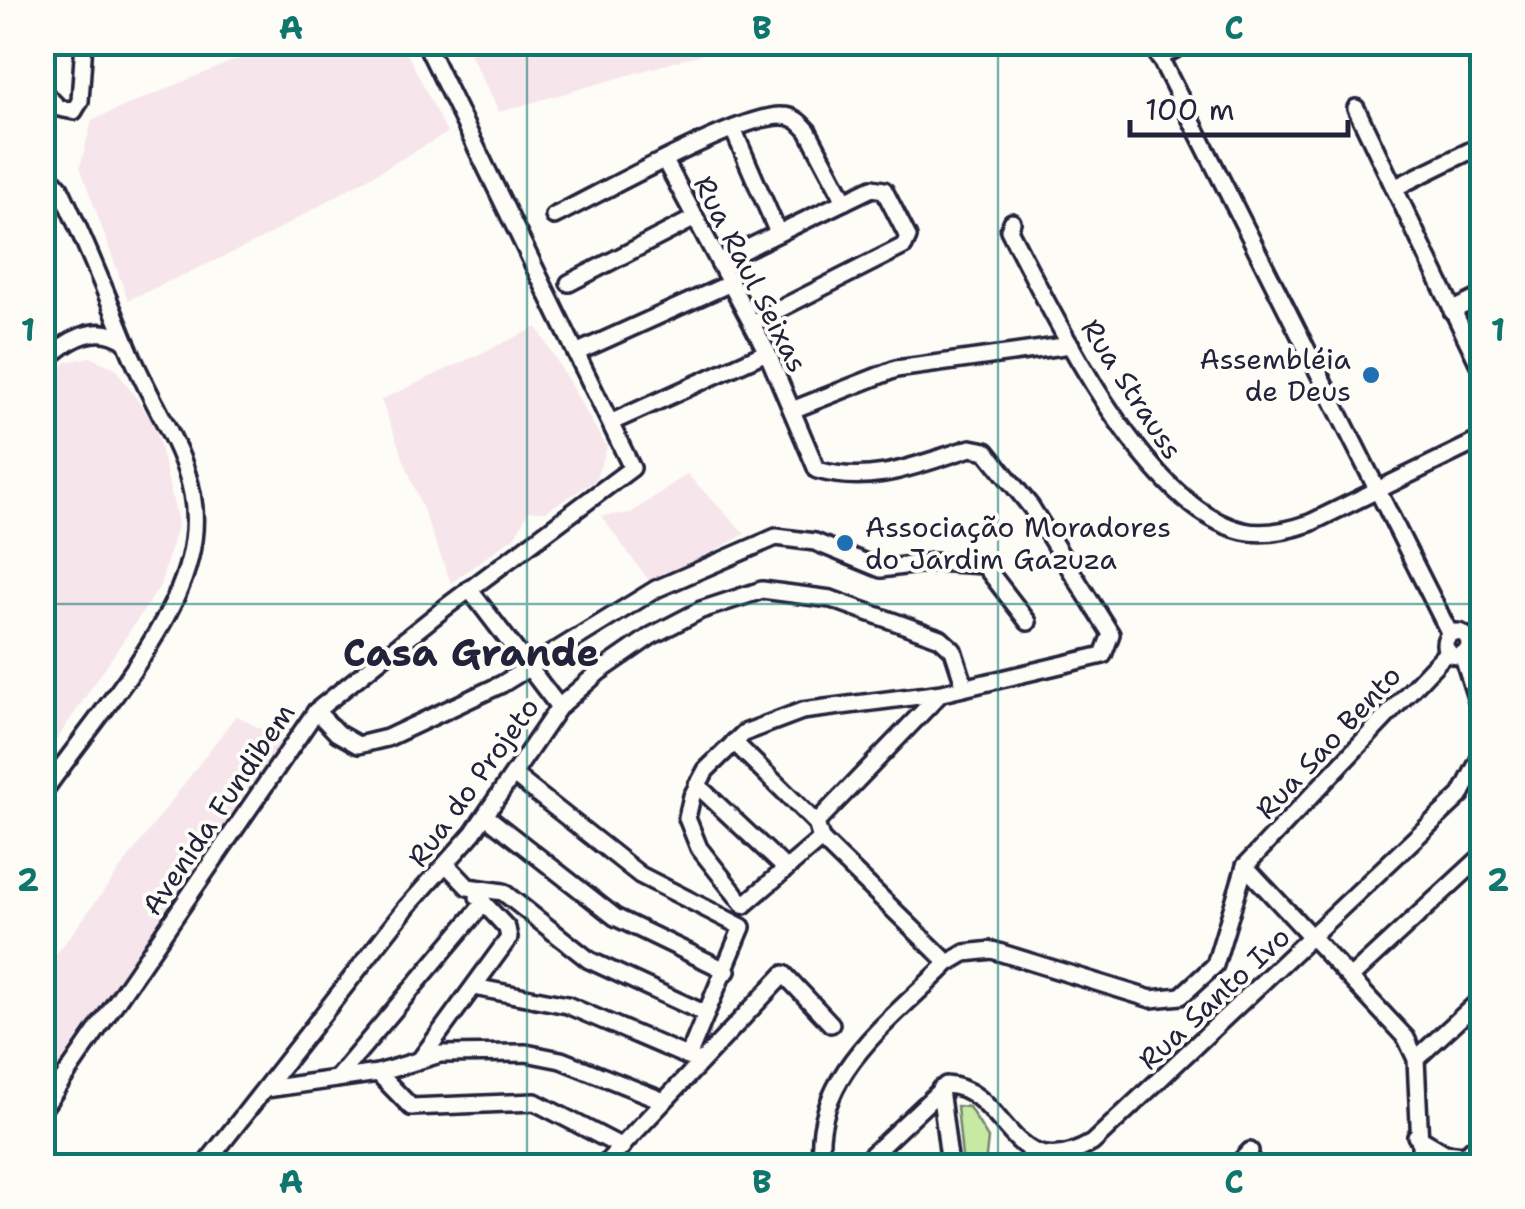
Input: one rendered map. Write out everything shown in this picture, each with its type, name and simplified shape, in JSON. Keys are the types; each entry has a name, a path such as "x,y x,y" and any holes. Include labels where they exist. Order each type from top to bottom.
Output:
{"street":[{"path":"42,91 70,113 78,106 84,42"},
{"name":"Avenida Fundibem","path":"42,1110 316,710 632,468 424,42"},
{"path":"1188,42 1156,50 1375,491 1462,644 1482,717"},
{"path":"1356,108 1482,371"},
{"path":"554,216 732,129 777,115 799,121 845,200"},
{"path":"732,129 778,233"},
{"path":"1394,188 1482,145"},
{"name":"Rua Raul Seixas","path":"664,162 767,352 818,470 836,476 878,476 971,448 986,451 1031,507 1111,634 1103,655 1088,661 965,687"},
{"path":"42,181 54,180 60,188 126,342 187,464 194,491 191,544 176,597 158,629 42,794"},
{"path":"719,262 872,188 884,190 907,244 752,324"},
{"path":"568,283 695,218"},
{"name":"Rua Strauss","path":"1012,222 1009,230 1072,344 1152,469 1171,490 1226,524 1244,531 1286,531 1482,439"},
{"path":"578,352 730,283"},
{"path":"1452,311 1482,296"},
{"path":"42,328 48,358 91,332 111,333 126,342"},
{"path":"792,410 896,369 1072,344"},
{"path":"612,422 767,352"},
{"path":"316,710 337,733 358,745 373,743 527,669 656,588 786,537 814,542 880,568 933,562 984,565 1028,622"},
{"path":"470,589 558,707"},
{"name":"Rua do Projeto","path":"204,1166 407,907 486,816 558,707 652,636 701,610 762,590 831,599 940,638 953,650 965,687"},
{"name":"Rua Sao Bento","path":"1244,866 1462,644"},
{"path":"942,693 819,831 744,905 690,832 688,808 697,785 734,742 754,726 802,711 965,687"},
{"path":"734,742 948,962"},
{"name":"Rua Santo Ivo","path":"943,1087 973,1092 1004,1128 1032,1150 1061,1156 1078,1151 1112,1128 1313,940 1461,794 1482,754"},
{"path":"515,776 640,874 742,927 706,1014 695,1060"},
{"path":"697,785 784,867"},
{"path":"486,816 615,917 727,970"},
{"path":"1350,978 1482,856"},
{"path":"422,1057 510,935 447,865"},
{"path":"1244,866 1394,1024 1416,1059 1416,1136 1421,1166"},
{"path":"822,1166 825,1104 838,1078 948,962 965,953 992,950 1151,1000 1181,996 1215,965 1244,866"},
{"path":"468,888 503,892 589,960 706,1014"},
{"path":"336,1078 484,903"},
{"path":"604,1166 664,1101 695,1060 784,974 831,1024"},
{"path":"474,988 567,1005 695,1060"},
{"path":"1416,1059 1482,998"},
{"path":"266,1089 378,1073 422,1057 461,1052 548,1056 664,1101"},
{"path":"378,1073 411,1107 535,1102 622,1147"},
{"path":"860,1166 943,1087"},
{"path":"943,1087 950,1166"},
{"path":"1416,1136 1458,1161 1482,1140"},
{"path":"820,1148 836,1166"},
{"path":"1236,1166 1250,1150"}],"shaded area":[{"path":"276,43 402,43 447,133 256,242 128,300 80,167 92,120"},
{"path":"465,43 741,43 499,112"},
{"path":"537,327 607,448 595,481 546,511 529,511 515,536 451,583 381,400"},
{"path":"90,357 115,368 155,425 178,522 160,586 43,760 43,389 66,362"},
{"path":"687,474 745,534 652,585 601,516 631,513"},
{"path":"236,715 285,743 43,1094 43,972"}],"green space":[{"path":"957,1106 969,1107 988,1138 985,1166 963,1166"}],"place":[{"name":"Assembléia de Deus","path":"1371,375"},
{"name":"Associação Moradores do Jardim Gazuza","path":"845,543"}],"district":[{"name":"Casa Grande","path":"471,652"}]}
